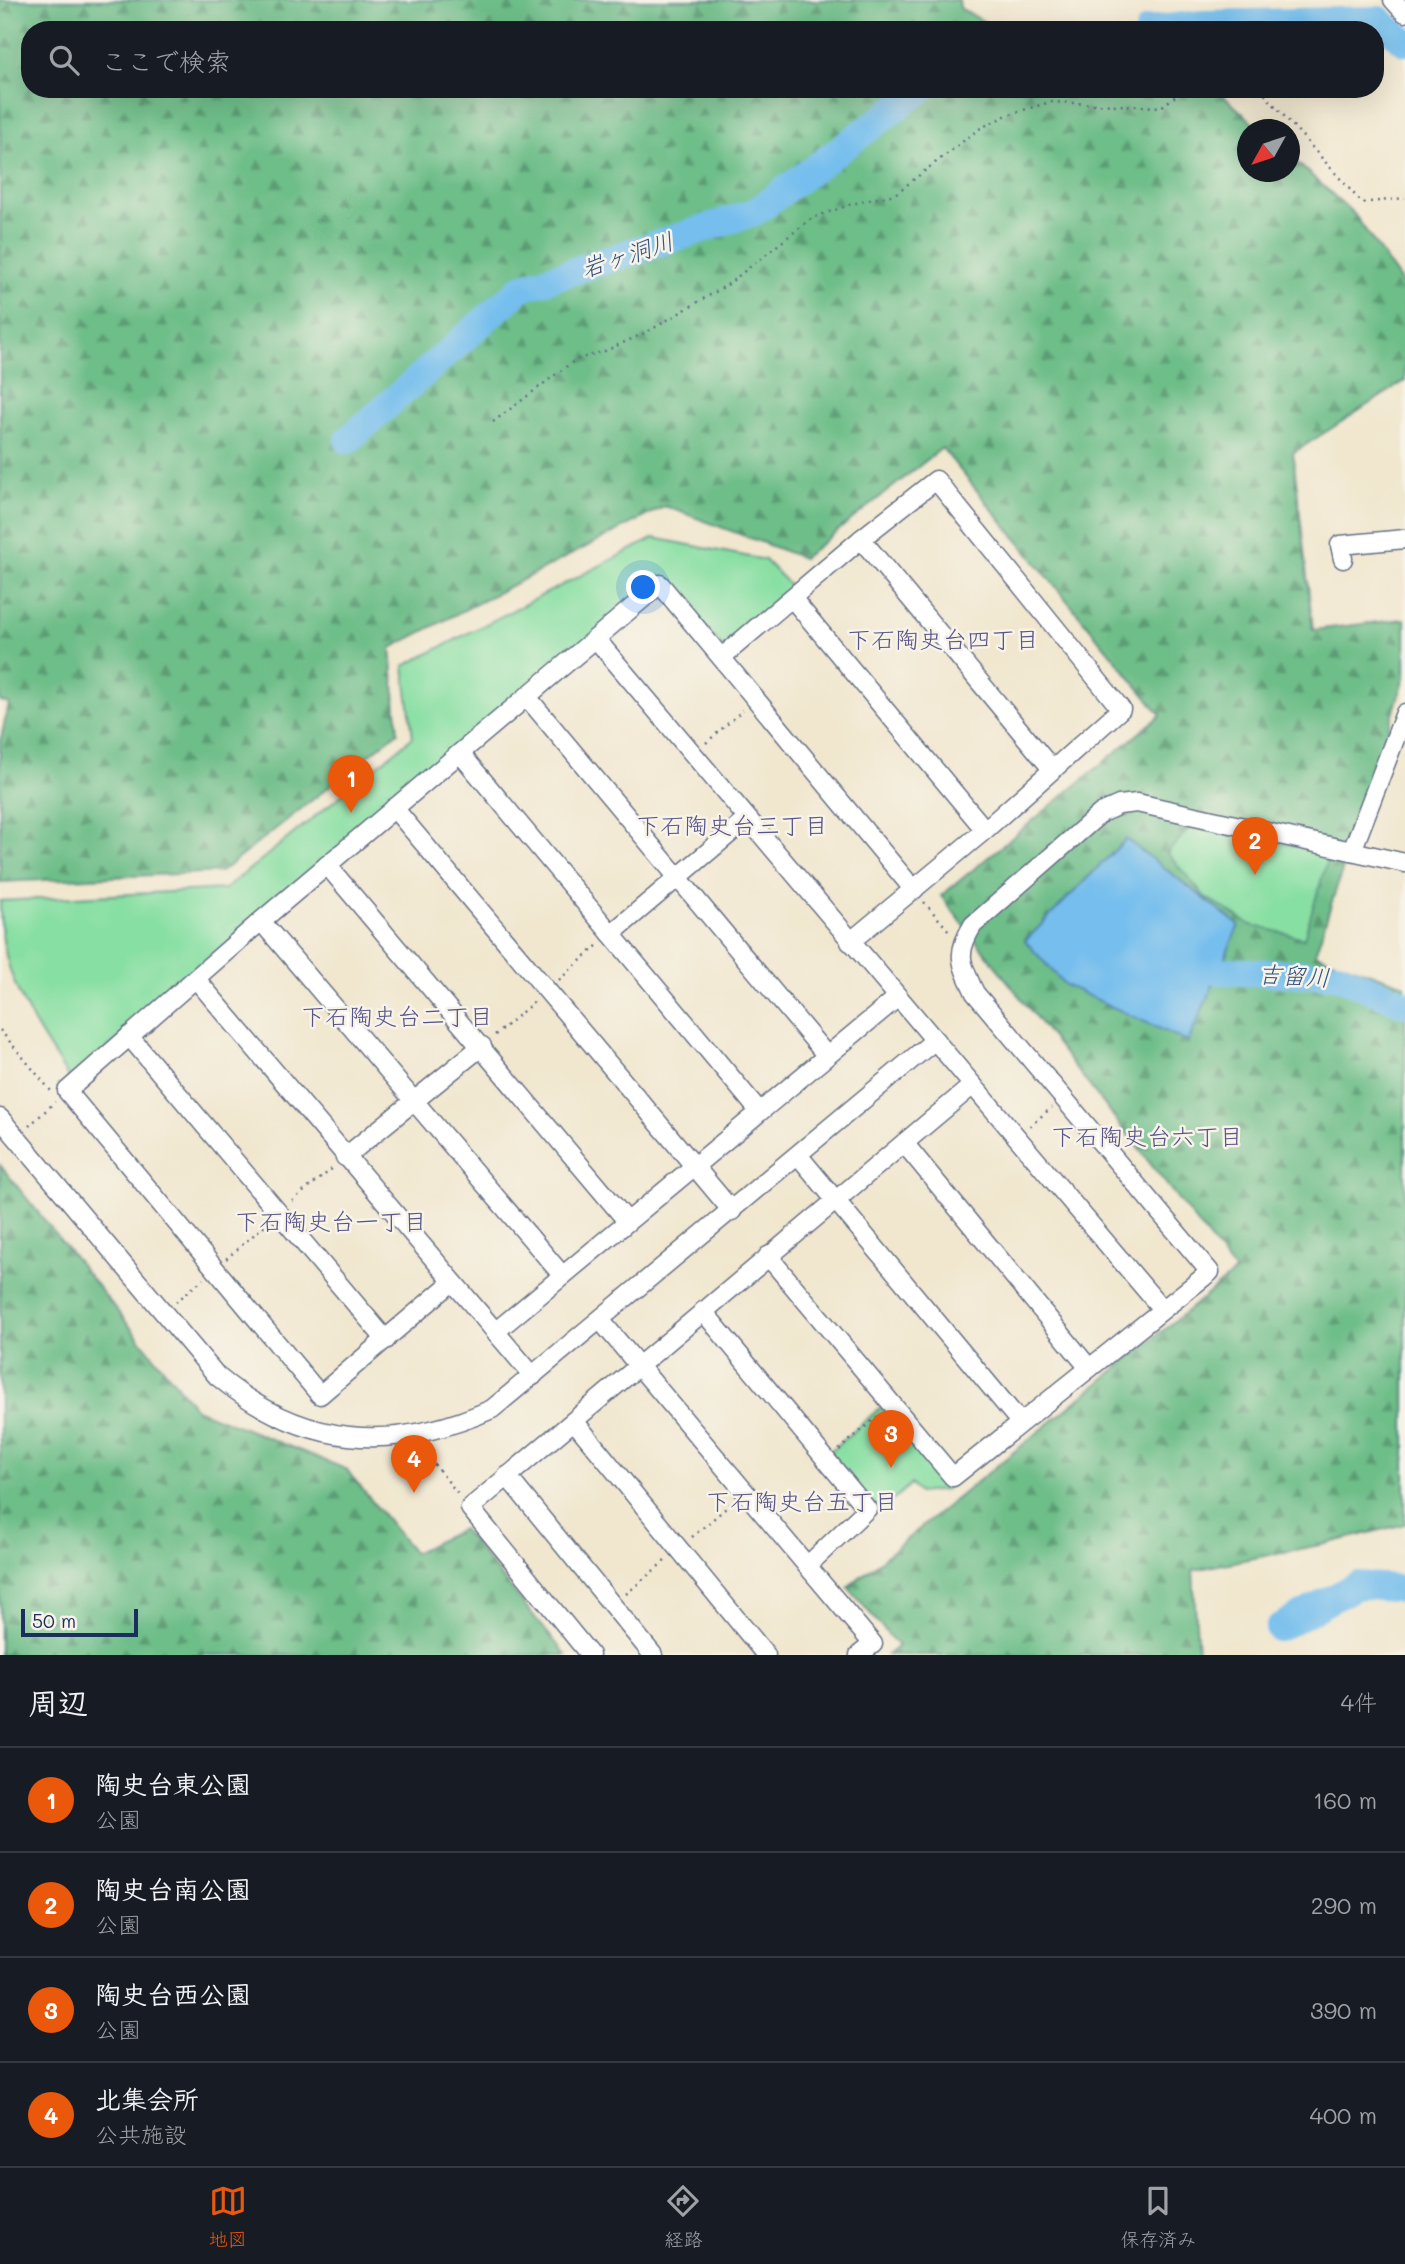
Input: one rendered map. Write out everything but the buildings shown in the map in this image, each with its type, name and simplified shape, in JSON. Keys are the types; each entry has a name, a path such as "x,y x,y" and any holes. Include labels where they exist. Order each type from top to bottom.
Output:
{"street":[{"path":"1393,0 1405,13"},
{"path":"722,657 861,539 936,480 1121,709 985,830 850,942"},
{"path":"861,539 1052,769"},
{"path":"1343,559 1340,545 1405,539"},
{"path":"451,1283 320,1395 66,1091 261,921 660,584 914,890"},
{"path":"792,598 985,830"},
{"path":"596,639 1162,1309"},
{"path":"527,697 827,1056"},
{"path":"1352,851 1405,713"},
{"path":"460,753 759,1111"},
{"path":"768,1256 953,1477 1210,1272 975,993 962,966 961,945 973,925 1101,813 1119,805 1137,803 1405,863"},
{"path":"394,808 732,1211"},
{"path":"611,934 747,819"},
{"path":"327,865 482,1046 626,1221"},
{"path":"261,921 562,1276"},
{"path":"196,979 451,1283 533,1376"},
{"path":"495,1332 898,997"},
{"path":"129,1036 386,1340"},
{"path":"0,1118 217,1376 249,1403 313,1429 374,1437 411,1436 455,1425 492,1409 601,1321 935,1040"},
{"path":"345,1157 482,1046"},
{"path":"590,1655 470,1508 973,1085"},
{"path":"904,1143 1089,1368"},
{"path":"798,1155 1020,1422"},
{"path":"703,1311 867,1509 807,1566"},
{"path":"601,1321 873,1644 859,1655"},
{"path":"574,1421 765,1655"},
{"path":"507,1476 653,1655"}],"path":[{"path":"493,422 575,360 606,351 647,332 727,285 812,218 852,204 895,194 979,129 1007,115 1050,102 1161,107 1173,98"},
{"path":"1267,98 1363,203 1405,198"},
{"path":"693,754 756,698"},
{"path":"914,890 961,945"},
{"path":"0,1030 57,1100 16,1137"},
{"path":"1017,1137 1063,1098"},
{"path":"163,1314 345,1157"},
{"path":"827,1460 892,1404"},
{"path":"411,1436 470,1508"}],"green space":[{"path":"0,0 959,0 960,8 983,21 21,21 21,98 1226,98 1249,119 1237,119 1237,182 1300,182 1300,165 1354,214 1405,287 1405,381 1293,453 1313,630 1405,619 1405,677 1315,954 1405,985 1405,1524 1325,1544 1193,1570 1198,1655 887,1655 898,1646 848,1587 1235,1272 941,896 1161,715 942,448 803,558 665,506 391,648 398,732 221,872 0,882 0,742 9,704 0,701"},
{"path":"654,538 765,560 793,589 724,648 660,576 70,1080 20,996 5,953 0,901 225,889 413,737 404,666"},
{"path":"1195,822 1329,854 1304,938 1251,925 1204,896 1167,853"},
{"path":"0,1165 196,1409 346,1469 414,1553 462,1529 566,1655 0,1655"},
{"path":"886,1403 953,1483 944,1490 919,1493 911,1484 879,1512 829,1452"}],"water":[{"path":"1126,839 1239,925 1188,1042 1065,985 1025,941"}],"waterway":[{"name":"岩ヶ洞川","path":"1335,21 1380,21"},
{"name":"岩ヶ洞川","path":"1384,24 1405,42"},
{"name":"岩ヶ洞川","path":"348,440 521,288 755,212 910,98"},
{"name":"吉留川","path":"1219,971 1337,975 1405,1004"},
{"path":"1279,1628 1357,1585 1405,1589"}],"place":[{"name":"陶史台東公園","path":"351,813"},
{"name":"陶史台南公園","path":"1255,875"},
{"name":"陶史台西公園","path":"891,1468"},
{"name":"北集会所","path":"414,1493"}],"district":[{"name":"下石陶史台四丁目","path":"943,638"},
{"name":"下石陶史台三丁目","path":"732,824"},
{"name":"下石陶史台二丁目","path":"397,1015"},
{"name":"下石陶史台六丁目","path":"1147,1135"},
{"name":"下石陶史台一丁目","path":"331,1220"},
{"name":"下石陶史台五丁目","path":"802,1500"}]}
